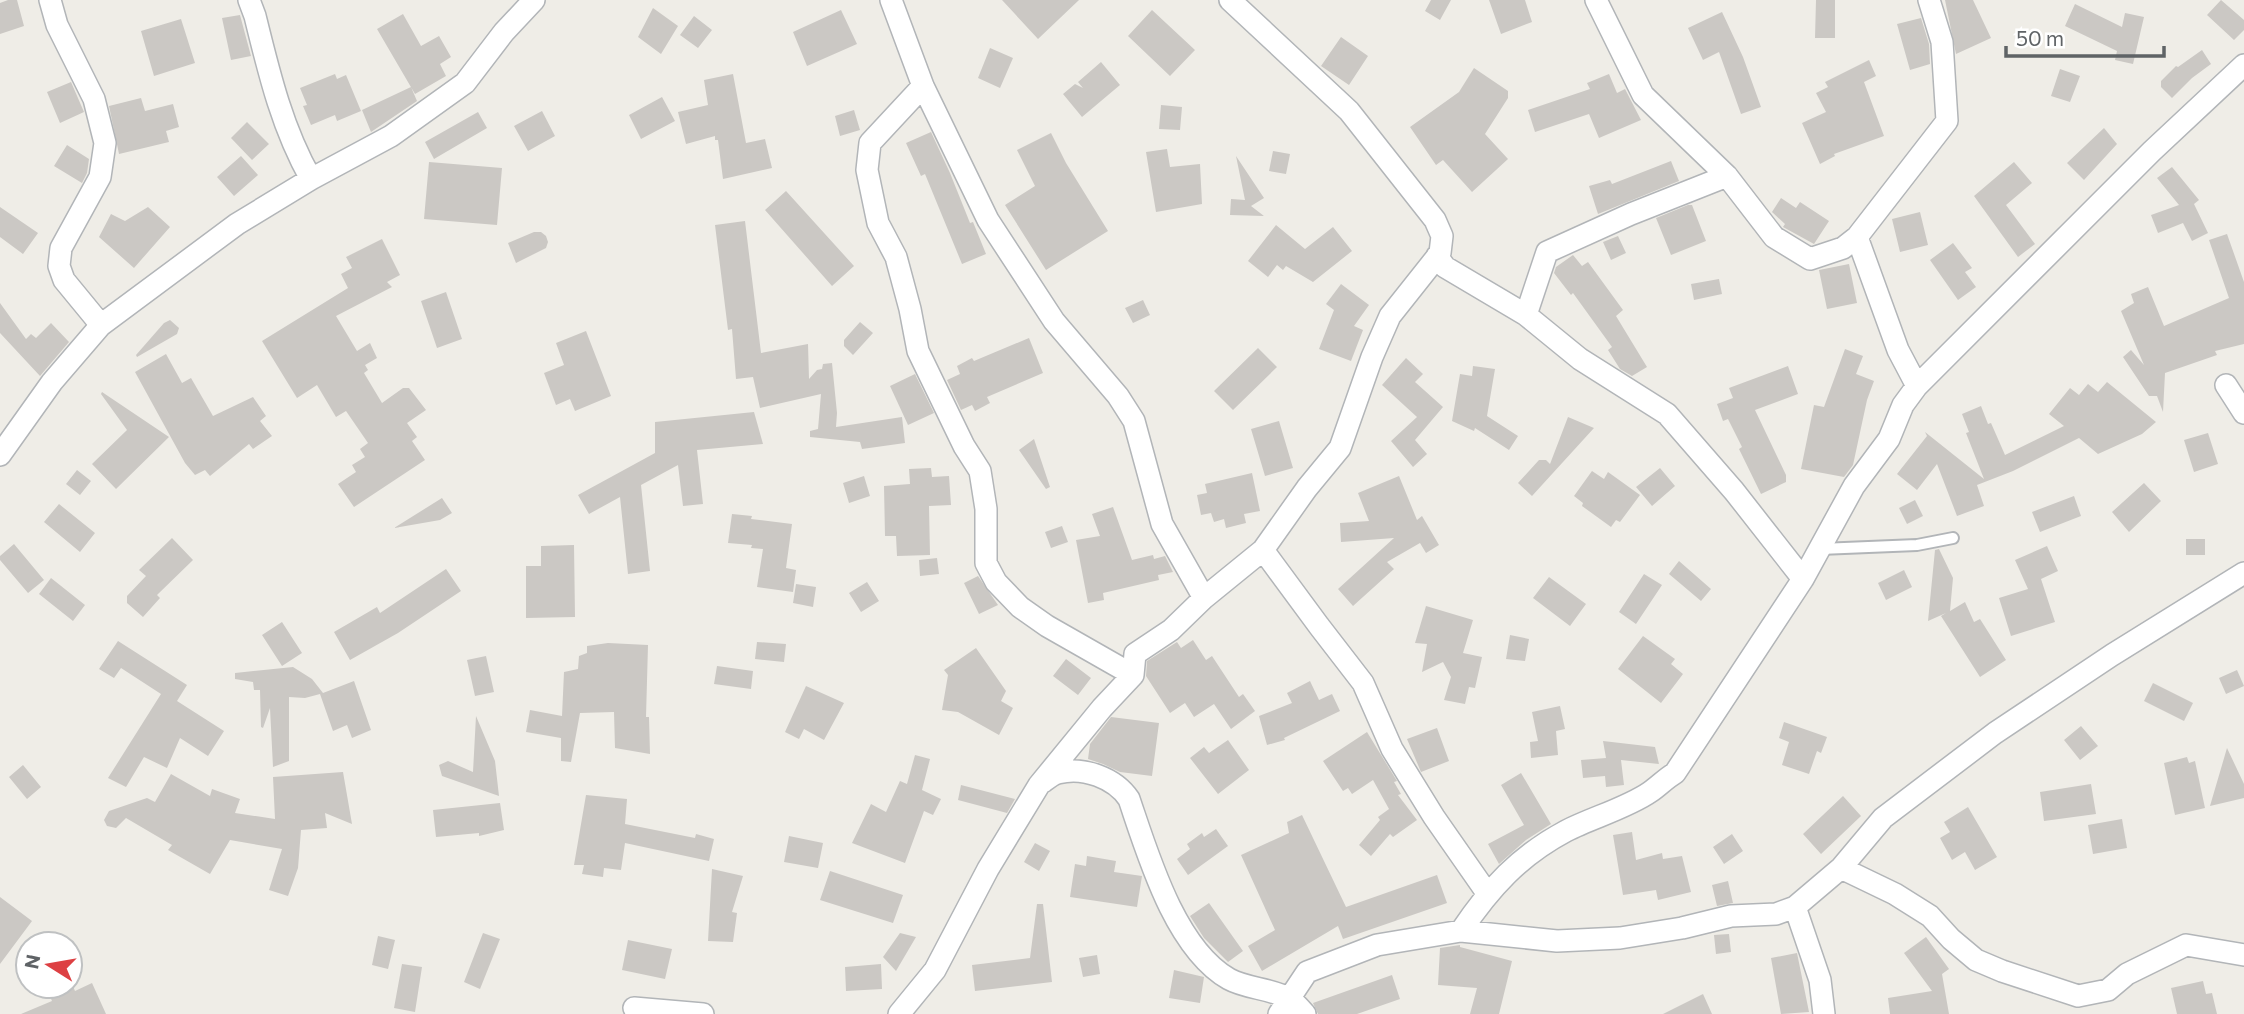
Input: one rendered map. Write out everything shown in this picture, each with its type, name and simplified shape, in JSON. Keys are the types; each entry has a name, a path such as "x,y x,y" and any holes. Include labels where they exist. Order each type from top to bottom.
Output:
{"street":[{"path":"51,0 57,25 94,99 105,144 100,177 61,248 59,266 64,280 101,325"},
{"path":"249,0 256,16 282,117 295,151 311,179"},
{"path":"0,455 52,382 101,325 237,224 311,179 391,136 465,83 504,32 534,0"},
{"path":"891,0 923,86 988,219 1055,321 1118,396 1134,421 1162,524 1204,598"},
{"path":"899,1014 935,970 988,869 1039,785 1102,708 1133,675 1135,654 1171,630 1204,598 1264,550 1307,488 1340,448 1372,357 1390,316 1440,253 1442,236 1435,220 1349,111 1230,0"},
{"path":"1596,0 1643,95 1727,176 1774,237 1810,258 1843,248 1857,237 1947,121 1942,41 1929,0"},
{"path":"1461,930 1487,893 1518,861 1565,831 1650,792 1661,781 1675,773 1802,579 1854,485 1889,439 1903,405 1917,386 2152,151 2244,65"},
{"path":"923,86 870,143 867,170 878,223 896,257 918,351 979,471 986,509 986,563 996,582 1020,607 1047,626 1133,675"},
{"path":"1526,315 1547,253 1631,214 1727,176"},
{"path":"1857,237 1898,350 1917,386"},
{"path":"1437,256 1445,267 1526,315 1580,359 1667,414 1734,491 1802,579"},
{"path":"2226,385 2244,413"},
{"path":"1264,550 1363,682 1392,749 1434,817 1487,893"},
{"path":"1039,785 1057,773 1081,772 1109,779 1122,788 1129,799 1161,888 1196,947 1211,965 1226,977 1292,1009 1307,972 1377,944 1461,930 1557,941 1620,938 1682,928 1731,916 1776,914 1795,907 1841,868 1883,818 1995,733 2112,655 2244,573"},
{"path":"1841,868 1895,894 1930,916 1951,939 1976,960 2078,996 2108,990 2127,974 2186,945 2244,955"},
{"path":"1795,907 1820,980 1824,1014"},
{"path":"634,1007 703,1014"}],"lane":[{"path":"1820,549 1917,545 1953,538"}],"building":[{"path":"17,0 24,26 0,34 0,3"},
{"path":"1002,0 1079,0 1038,39"},
{"path":"1431,0 1451,0 1440,20 1425,11"},
{"path":"1489,0 1525,0 1532,22 1501,34"},
{"path":"1816,0 1835,0 1835,38 1815,38"},
{"path":"1945,0 1973,0 1991,38 1956,54"},
{"path":"2221,0 2244,20 2244,30 2234,40 2207,15"},
{"path":"2075,4 2122,27 2125,13 2144,17 2133,64 2115,60 2117,51 2065,26"},
{"path":"653,8 678,26 661,54 638,37"},
{"path":"841,10 857,44 807,66 793,32"},
{"path":"1152,10 1195,50 1170,76 1128,36"},
{"path":"1722,12 1743,57 1761,107 1741,114 1719,52 1703,60 1688,28"},
{"path":"403,14 421,46 439,36 451,57 440,64 446,76 415,94 377,29"},
{"path":"240,15 251,56 231,60 222,18"},
{"path":"694,16 712,30 698,48 680,35"},
{"path":"1921,18 1929,44 1930,64 1910,70 1897,24"},
{"path":"181,19 195,63 154,76 141,31"},
{"path":"1341,37 1368,56 1349,85 1321,66"},
{"path":"990,48 1013,58 1000,88 978,78"},
{"path":"2202,50 2211,64 2172,98 2161,87 2161,81 2176,66"},
{"path":"1869,60 1876,76 1864,82 1884,136 1834,154 1835,156 1820,164 1802,123 1826,112 1816,93 1828,87 1825,82"},
{"path":"1101,62 1120,85 1082,117 1063,94 1075,84 1083,88 1078,82"},
{"path":"1474,68 1508,91 1508,98 1485,134 1508,159 1472,192 1443,160 1436,165 1410,127 1459,92"},
{"path":"2060,69 2080,76 2070,102 2051,96"},
{"path":"335,74 337,79 346,75 361,111 337,121 335,115 311,125 303,106 307,105 300,88"},
{"path":"733,74 746,143 765,139 772,168 723,179 718,140 715,140 715,136 686,144 678,112 708,105 704,80"},
{"path":"1609,74 1617,93 1625,89 1641,120 1599,138 1589,114 1535,132 1528,110 1590,89 1587,83"},
{"path":"71,82 84,112 60,123 47,92"},
{"path":"411,87 417,101 371,132 362,110"},
{"path":"662,97 675,121 641,139 629,115"},
{"path":"141,98 145,111 173,104 179,127 166,131 169,142 119,154 109,106"},
{"path":"1161,105 1182,107 1180,130 1159,129"},
{"path":"854,110 860,130 840,136 835,116"},
{"path":"542,111 555,136 528,151 514,126"},
{"path":"478,112 487,128 434,159 425,142"},
{"path":"247,122 269,144 252,160 231,138"},
{"path":"2104,128 2117,144 2084,180 2067,163"},
{"path":"931,132 986,254 962,264 925,174 921,176 906,143"},
{"path":"1051,133 1066,163 1108,231 1046,270 1005,205 1035,186 1017,150"},
{"path":"67,145 89,159 82,183 54,166"},
{"path":"1167,149 1170,167 1200,164 1202,204 1156,212 1146,152"},
{"path":"1273,151 1290,154 1286,174 1269,171"},
{"path":"241,156 258,175 234,196 217,177"},
{"path":"1236,156 1264,198 1251,206 1264,216 1230,215 1231,199 1245,200"},
{"path":"1671,161 1679,181 1598,214 1589,186 1610,180 1612,184"},
{"path":"429,162 502,168 497,225 424,219"},
{"path":"2014,162 2032,183 2006,205 2035,244 2018,257 1974,196"},
{"path":"2172,167 2199,200 2194,204 2208,233 2192,241 2183,223 2158,233 2151,215 2179,205 2157,178"},
{"path":"786,191 854,266 832,286 765,210"},
{"path":"1781,198 1796,208 1800,202 1829,221 1814,244 1783,227 1785,224 1772,212"},
{"path":"1692,205 1706,241 1671,255 1656,218"},
{"path":"0,207 38,233 23,254 0,237"},
{"path":"148,207 170,227 134,268 99,237 111,214 125,221"},
{"path":"1920,212 1928,245 1900,252 1892,219"},
{"path":"745,221 761,353 808,344 809,379 817,370 822,369 823,364 832,363 836,427 902,417 905,443 862,449 860,442 810,437 810,431 818,429 821,394 760,408 753,377 736,379 732,329 728,330 715,225"},
{"path":"1276,225 1305,249 1333,227 1352,251 1313,282 1286,266 1283,270 1277,265 1268,277 1248,261"},
{"path":"534,232 541,232 546,236 546,248 516,263 508,243"},
{"path":"2227,234 2244,282 2244,344 2215,351 2217,355 2165,373 2163,412 2157,396 2149,396 2123,357 2131,350 2144,365 2121,311 2134,303 2131,294 2148,287 2164,326 2229,298 2209,240"},
{"path":"1618,236 1626,253 1611,260 1603,242"},
{"path":"382,239 400,275 387,282 392,287 336,316 357,351 370,343 377,358 365,365 368,370 364,373 382,403 403,388 409,388 426,410 407,423 417,437 412,441 425,460 354,507 338,484 356,472 352,465 365,457 360,449 368,443 346,411 336,417 317,385 297,398 262,341 348,288 341,274 352,268 346,257"},
{"path":"1953,243 1972,268 1965,272 1976,287 1958,300 1930,260"},
{"path":"1573,255 1582,266 1588,262 1623,310 1616,316 1647,367 1632,376 1620,369 1608,350 1612,347 1573,293 1571,295 1554,273 1556,267"},
{"path":"1849,264 1857,303 1827,309 1819,270"},
{"path":"1719,279 1722,294 1694,300 1691,284"},
{"path":"1341,284 1369,305 1354,326 1363,330 1351,361 1319,349 1334,310 1326,304"},
{"path":"446,292 462,339 437,348 421,301"},
{"path":"1143,300 1150,315 1133,323 1125,308"},
{"path":"0,303 26,339 31,334 36,338 51,323 69,342 40,376 0,333"},
{"path":"170,320 179,328 177,334 137,357 164,323"},
{"path":"860,322 873,333 853,355 844,346 844,340"},
{"path":"586,331 611,396 575,411 570,399 556,405 544,373 564,365 556,343"},
{"path":"1029,338 1043,373 987,397 990,403 975,411 972,405 961,410 947,380 960,374 957,366"},
{"path":"1258,348 1277,367 1233,410 1214,391"},
{"path":"1845,349 1863,356 1856,374 1874,381 1867,400 1853,465 1844,477 1801,469 1814,405 1824,407"},
{"path":"166,354 182,383 191,378 213,416 253,397 266,416 260,421 272,436 253,449 249,444 210,476 205,470 195,475 185,463 135,372"},
{"path":"1406,358 1423,374 1415,382 1443,407 1415,440 1427,454 1413,467 1391,441 1417,417 1382,385"},
{"path":"1473,366 1495,369 1487,416 1518,436 1509,450 1475,428 1474,431 1452,421 1460,374 1472,376"},
{"path":"1788,366 1798,394 1755,410 1786,475 1786,482 1761,494 1739,449 1742,447 1728,419 1723,421 1717,404 1733,398 1729,388"},
{"path":"915,374 934,413 908,425 890,386"},
{"path":"2107,382 2156,422 2142,434 2098,454 2079,438 2013,471 1977,485 1984,506 1957,516 1937,464 1917,490 1897,474 1927,436 1925,432 1984,479 1966,433 1969,432 1962,414 1981,406 2005,455 2064,426 2049,414 2070,388 2079,395 2088,384 2098,392"},
{"path":"102,392 169,437 116,489 92,464 127,430"},
{"path":"754,412 763,444 697,450 703,504 683,506 678,465 641,485 650,571 628,574 620,497 589,514 578,495 655,453 655,422"},
{"path":"1568,417 1594,428 1532,496 1518,483 1539,460 1546,460 1550,464"},
{"path":"1279,421 1293,468 1265,476 1251,429"},
{"path":"2208,433 2218,464 2194,472 2184,440"},
{"path":"1034,439 1050,487 1046,489 1019,450"},
{"path":"931,468 932,477 949,476 951,505 929,506 930,555 897,556 896,536 885,536 884,486 910,484 909,469"},
{"path":"1660,468 1675,486 1652,506 1636,487"},
{"path":"77,470 91,481 80,495 66,484"},
{"path":"1592,471 1604,479 1608,472 1640,495 1620,522 1616,520 1611,527 1582,506 1583,503 1574,496"},
{"path":"1252,473 1260,511 1244,514 1246,523 1226,528 1224,519 1214,522 1211,513 1201,515 1197,495 1207,493 1205,484"},
{"path":"864,476 870,496 849,503 843,483"},
{"path":"1399,476 1417,520 1422,516 1439,545 1426,553 1420,543 1387,562 1394,569 1353,606 1338,589 1394,538 1341,542 1340,523 1369,521 1358,493"},
{"path":"2144,483 2161,501 2129,532 2112,512"},
{"path":"2074,496 2081,516 2040,532 2032,512"},
{"path":"442,498 452,513 440,520 394,528"},
{"path":"1915,500 1923,516 1907,524 1899,508"},
{"path":"59,504 95,533 80,552 44,522"},
{"path":"1113,507 1132,560 1153,555 1154,559 1165,556 1173,572 1158,575 1159,580 1103,593 1104,600 1088,603 1076,540 1100,536 1092,514"},
{"path":"732,514 792,524 786,568 796,570 793,592 757,587 763,549 728,543"},
{"path":"1062,526 1068,542 1051,548 1045,532"},
{"path":"172,538 193,560 157,595 160,598 143,617 127,603 127,596 146,576 139,570"},
{"path":"2186,539 2205,539 2205,555 2186,555"},
{"path":"14,544 44,580 28,593 0,560 0,556"},
{"path":"574,545 575,617 526,618 526,566 541,566 541,546"},
{"path":"2047,546 2058,571 2041,579 2055,622 2011,636 1999,598 2028,589 2015,560"},
{"path":"1939,549 1953,578 1950,611 1965,602 1974,622 1980,619 2006,660 1980,677 1941,616 1946,613 1928,621 1935,550"},
{"path":"937,558 939,574 920,576 919,560"},
{"path":"1679,561 1711,589 1701,601 1669,574"},
{"path":"446,569 461,591 398,633 350,660 334,632 377,607 380,613"},
{"path":"1904,570 1912,587 1886,600 1878,583"},
{"path":"1644,574 1662,585 1636,624 1619,612"},
{"path":"978,576 998,605 979,614 964,583"},
{"path":"1549,577 1586,604 1570,626 1533,598"},
{"path":"51,578 85,605 73,621 39,594"},
{"path":"867,582 879,601 861,612 849,593"},
{"path":"796,584 816,587 813,607 793,603"},
{"path":"1426,606 1473,620 1463,653 1482,657 1475,688 1469,687 1465,704 1444,700 1451,677 1443,662 1422,672 1427,644 1415,643"},
{"path":"282,622 302,653 282,666 262,635"},
{"path":"1510,635 1529,639 1525,661 1506,659"},
{"path":"1643,636 1675,659 1671,664 1683,674 1661,703 1618,669"},
{"path":"1193,640 1206,660 1212,656 1239,697 1243,694 1255,711 1231,729 1214,704 1194,717 1185,703 1170,713 1146,676 1147,661 1177,642 1181,648"},
{"path":"118,641 187,685 177,701 224,731 208,756 180,738 167,768 144,757 126,787 108,778 161,694 121,668 114,678 99,669"},
{"path":"757,642 786,644 784,662 755,659"},
{"path":"608,643 648,645 646,717 649,717 650,754 615,748 614,712 580,713 571,762 561,761 561,738 526,732 530,710 562,716 564,672 578,669 579,656 587,653 587,646"},
{"path":"976,648 1006,691 1001,701 1013,708 999,735 958,712 942,710 948,675 944,670"},
{"path":"486,656 494,692 475,696 467,660"},
{"path":"1066,659 1091,678 1078,695 1053,676"},
{"path":"717,666 753,671 751,689 714,684"},
{"path":"293,667 312,679 323,693 354,681 371,730 352,738 347,725 333,731 320,694 305,698 289,697 289,761 273,767 270,708 263,728 260,690 254,690 253,682 235,679 235,673"},
{"path":"2237,670 2244,686 2226,694 2219,678"},
{"path":"1310,681 1319,700 1332,694 1340,711 1284,738 1285,740 1267,745 1259,716 1292,703 1287,693"},
{"path":"2153,683 2193,703 2184,721 2144,701"},
{"path":"806,686 844,703 824,740 804,729 799,739 785,732"},
{"path":"1560,706 1565,729 1556,731 1558,755 1531,758 1530,742 1538,741 1532,712"},
{"path":"476,716 495,761 499,796 442,776 439,765 448,761 473,772"},
{"path":"1111,717 1159,723 1152,776 1120,772 1088,759 1090,744"},
{"path":"1784,722 1827,737 1821,753 1817,751 1809,774 1782,765 1789,742 1779,738"},
{"path":"2081,726 2098,746 2080,760 2064,740"},
{"path":"1437,728 1449,761 1421,772 1407,739"},
{"path":"1367,732 1397,781 1394,782 1401,794 1398,795 1417,820 1393,837 1390,834 1371,856 1359,845 1380,820 1378,817 1389,809 1373,780 1352,794 1348,788 1343,791 1323,761"},
{"path":"1228,740 1249,770 1218,794 1190,758 1204,747 1209,753"},
{"path":"1603,741 1655,747 1659,764 1621,760 1624,785 1606,787 1605,776 1583,778 1581,760 1606,758"},
{"path":"2227,748 2244,784 2244,798 2210,806"},
{"path":"915,755 930,759 922,790 941,799 933,815 924,811 905,863 852,843 871,804 886,812 900,781 907,784"},
{"path":"2187,757 2189,763 2195,761 2205,808 2175,815 2164,763"},
{"path":"23,765 41,787 27,799 9,777"},
{"path":"343,772 352,824 325,813 327,828 301,830 298,868 288,896 269,890 282,849 230,840 210,874 168,850 172,845 126,818 116,828 107,826 104,820 109,811 147,798 155,802 171,774 210,796 212,789 240,799 235,813 275,819 273,777"},
{"path":"1521,773 1551,824 1526,840 1499,864 1488,844 1524,825 1501,785"},
{"path":"2091,784 2096,814 2044,821 2040,792"},
{"path":"961,785 1015,799 1007,813 958,800"},
{"path":"586,795 627,799 625,824 695,838 696,834 714,839 709,861 625,843 621,870 604,868 603,877 582,874 584,865 574,865"},
{"path":"1843,796 1861,816 1821,854 1803,834"},
{"path":"500,803 504,830 479,836 479,833 436,837 433,810"},
{"path":"1968,807 1997,857 1975,870 1965,852 1952,860 1940,838 1950,832 1944,822"},
{"path":"1302,815 1346,907 1437,875 1447,903 1343,939 1338,926 1262,971 1248,946 1275,930 1241,855 1289,833 1287,822"},
{"path":"2122,819 2127,848 2093,854 2088,825"},
{"path":"1216,829 1228,846 1188,875 1177,859 1190,849 1187,844 1202,833 1204,837"},
{"path":"1632,832 1636,860 1662,853 1663,859 1682,856 1691,892 1658,900 1656,890 1623,895 1613,835"},
{"path":"1732,834 1743,851 1724,864 1713,847"},
{"path":"789,836 823,843 818,868 784,862"},
{"path":"1035,843 1050,851 1039,871 1024,862"},
{"path":"1087,856 1116,861 1114,872 1142,876 1137,907 1070,897 1075,864 1086,866"},
{"path":"712,869 743,876 732,912 737,913 733,942 708,941"},
{"path":"830,871 903,895 893,923 820,900"},
{"path":"1728,881 1733,903 1717,906 1712,885"},
{"path":"0,897 32,921 25,930 14,930 14,945 0,964"},
{"path":"1209,903 1243,951 1228,962 1204,938 1190,916"},
{"path":"1037,904 1043,904 1052,982 975,991 972,965 1030,958"},
{"path":"483,933 500,939 480,989 464,982"},
{"path":"900,933 916,937 896,971 883,957"},
{"path":"1729,934 1731,952 1716,954 1714,935"},
{"path":"378,936 395,940 388,969 372,965"},
{"path":"1926,937 1949,969 1942,974 1949,1014 1890,1014 1888,998 1932,991 1904,953"},
{"path":"628,940 672,949 665,979 622,970"},
{"path":"1460,945 1512,961 1499,1014 1470,1014 1477,988 1438,985 1440,948"},
{"path":"1797,953 1809,1012 1781,1014 1771,958"},
{"path":"1097,955 1100,974 1083,977 1079,958"},
{"path":"402,964 422,967 415,1012 394,1008"},
{"path":"881,964 882,989 846,991 845,967"},
{"path":"1174,970 1204,977 1200,1003 1169,998"},
{"path":"1392,975 1400,999 1357,1014 1318,1014 1313,1003"},
{"path":"2203,981 2206,994 2212,993 2217,1014 2177,1014 2171,988"},
{"path":"92,983 106,1014 21,1014 52,1000 84,1000 84,987"},
{"path":"1703,994 1712,1014 1663,1014"}]}
